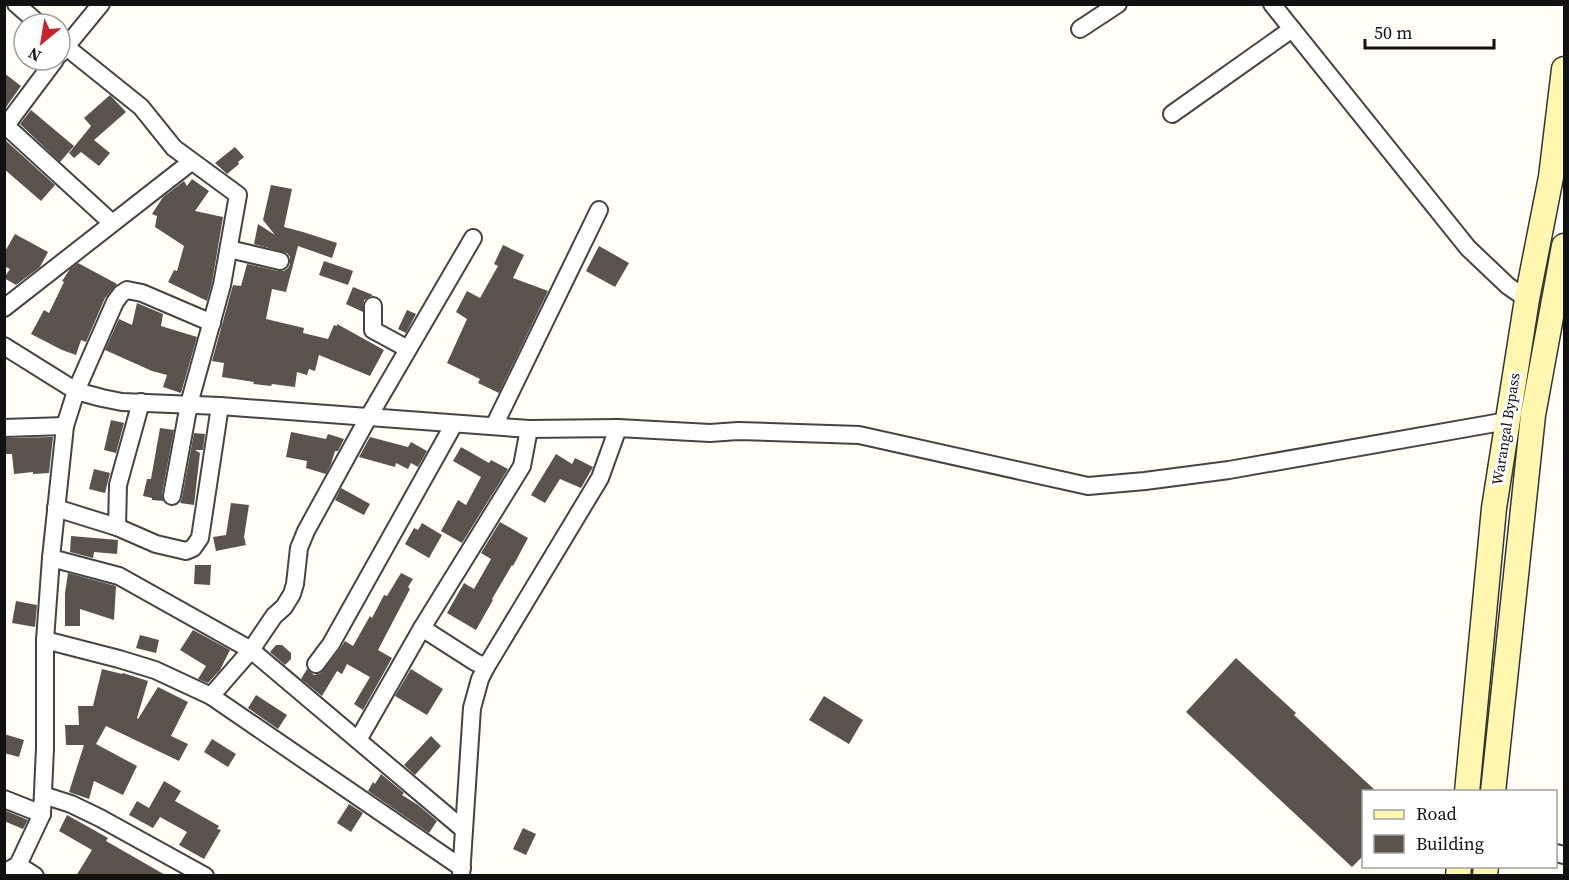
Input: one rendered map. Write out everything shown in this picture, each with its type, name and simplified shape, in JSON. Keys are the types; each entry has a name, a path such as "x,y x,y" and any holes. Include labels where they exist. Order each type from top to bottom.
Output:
{"main road":[{"name":"Warangal Bypass","path":"1467,790 1494,508 1527,299 1551,177 1564,69"},
{"name":"Warangal Bypass","path":"1494,790 1533,415 1564,246"}],"street":[{"path":"72,37 101,4"},
{"path":"1080,29 1118,4"},
{"path":"1272,4 1468,248 1508,286 1527,299"},
{"path":"1172,114 1292,29"},
{"path":"72,58 141,106 174,148 238,195 222,285 189,404 172,496"},
{"path":"44,72 5,127 112,223"},
{"path":"4,308 191,162"},
{"path":"494,426 599,210"},
{"path":"211,696 251,650 292,594 301,542 368,418 473,238"},
{"path":"229,249 280,261"},
{"path":"35,876 11,869 42,814 45,748 45,640 51,558 65,426 76,391 115,302 127,290 142,293 212,323"},
{"path":"373,306 373,330 408,349"},
{"path":"4,346 76,391 122,402 220,406 529,429 618,428 710,433 738,431 859,435 1089,486 1229,470 1507,421"},
{"path":"117,527 118,485 141,402"},
{"path":"56,508 117,527 156,544 186,551 193,548 200,538 220,406"},
{"path":"316,664 331,644 454,424"},
{"path":"4,428 65,426"},
{"path":"462,872 472,708 480,679 600,478 618,428"},
{"path":"358,740 422,628 522,466 529,429"},
{"path":"51,558 119,576 251,650 463,829"},
{"path":"422,628 486,667"},
{"path":"45,640 155,670 211,696 462,872"},
{"path":"43,795 71,804 100,818 205,876"},
{"path":"4,799 42,814"}],"building":[{"path":"4,73 21,86 4,110"},
{"path":"110,95 126,112 94,140 110,153 99,166 81,152 74,158 69,153 91,126 84,118"},
{"path":"31,110 74,146 60,162 20,124"},
{"path":"4,139 55,185 41,201 4,169"},
{"path":"235,147 244,157 227,174 215,163"},
{"path":"192,179 209,191 195,211 223,217 207,301 168,282 174,270 177,271 184,246 155,227 157,216 152,214 163,197 184,181 187,186"},
{"path":"271,185 292,189 284,227 337,243 332,258 298,246 286,292 272,289 266,319 304,328 303,333 328,339 334,325 337,326 337,324 384,350 370,376 319,355 315,371 309,369 307,375 297,372 295,387 272,384 271,386 222,377 224,363 212,361 233,285 241,286 247,264 284,271 290,264 290,257 287,253 254,244 258,224 275,235 263,220"},
{"path":"15,234 48,252 40,267 16,285 4,278 10,269 4,266 4,253"},
{"path":"503,245 524,255 513,278 548,291 499,393 478,383 480,379 447,363 467,319 456,312 467,291 480,298 498,266 494,264"},
{"path":"599,246 629,263 615,287 586,271"},
{"path":"324,261 353,271 348,285 319,275"},
{"path":"78,263 117,284 105,298 86,342 81,340 76,355 31,334 44,310 49,313 64,282 62,281 70,269"},
{"path":"353,287 373,295 364,300 363,312 346,304"},
{"path":"137,303 163,314 161,326 197,337 181,393 163,387 167,375 152,371 105,350 119,319 132,325"},
{"path":"407,310 416,314 406,333 398,329"},
{"path":"111,420 124,423 116,453 104,450"},
{"path":"160,428 174,430 162,494 163,501 143,496 147,479 151,479"},
{"path":"291,432 326,439 328,434 344,439 338,451 335,451 326,474 306,468 307,461 286,457"},
{"path":"194,433 205,434 203,450 195,450 200,453 194,505 180,503"},
{"path":"53,437 49,473 14,474 12,454 4,454 4,438"},
{"path":"370,437 408,447 411,442 427,451 418,467 411,463 408,469 396,463 395,467 359,457"},
{"path":"461,447 489,463 491,460 508,469 462,543 441,531 458,500 466,505 481,477 453,461"},
{"path":"556,454 572,464 575,458 593,467 581,488 560,479 545,503 531,495"},
{"path":"94,469 110,473 105,493 89,489"},
{"path":"341,488 370,504 364,515 335,500"},
{"path":"231,503 249,505 244,537 246,545 216,551 213,537 226,535"},
{"path":"500,522 528,538 476,630 447,613 464,583 474,589 491,559 481,553"},
{"path":"422,523 442,535 429,558 405,544 414,528 418,530"},
{"path":"71,536 118,540 117,554 94,552 93,558 70,552"},
{"path":"195,565 211,565 210,585 194,584"},
{"path":"68,573 116,586 114,620 80,609 80,626 65,626 65,593"},
{"path":"401,573 413,579 378,650 392,658 363,710 354,704 370,677 347,664 342,674 337,671 322,696 301,679 307,669 314,675 321,673 345,641 353,646 370,616 372,618 384,595 387,596"},
{"path":"16,601 37,605 35,627 12,623"},
{"path":"193,630 230,650 220,670 208,683 198,679 206,666 180,650"},
{"path":"140,635 159,640 156,653 136,648"},
{"path":"276,645 282,645 291,653 291,659 285,665 270,652"},
{"path":"1236,658 1375,790 1362,790 1362,857 1352,867 1186,712"},
{"path":"102,669 148,681 138,719 158,687 188,702 171,736 188,744 179,761 106,726 96,744 137,766 123,795 94,781 89,799 69,792 84,745 66,745 65,725 79,725 78,706 93,706"},
{"path":"411,669 443,689 427,715 395,696"},
{"path":"256,695 287,715 278,729 248,708"},
{"path":"824,696 863,720 849,744 809,720"},
{"path":"4,734 24,740 19,757 4,753"},
{"path":"431,736 441,746 415,775 404,765"},
{"path":"212,739 236,754 228,767 204,752"},
{"path":"381,774 404,793 402,795 437,821 429,833 368,791"},
{"path":"164,781 181,791 175,801 219,826 217,829 221,830 204,859 179,845 187,832 160,817 153,828 129,815 137,801 149,808"},
{"path":"349,804 363,813 351,832 337,823"},
{"path":"4,810 28,820 23,829 4,821"},
{"path":"67,815 108,838 106,841 167,876 76,876 92,850 59,831"},
{"path":"523,828 536,834 526,855 513,849"}]}
